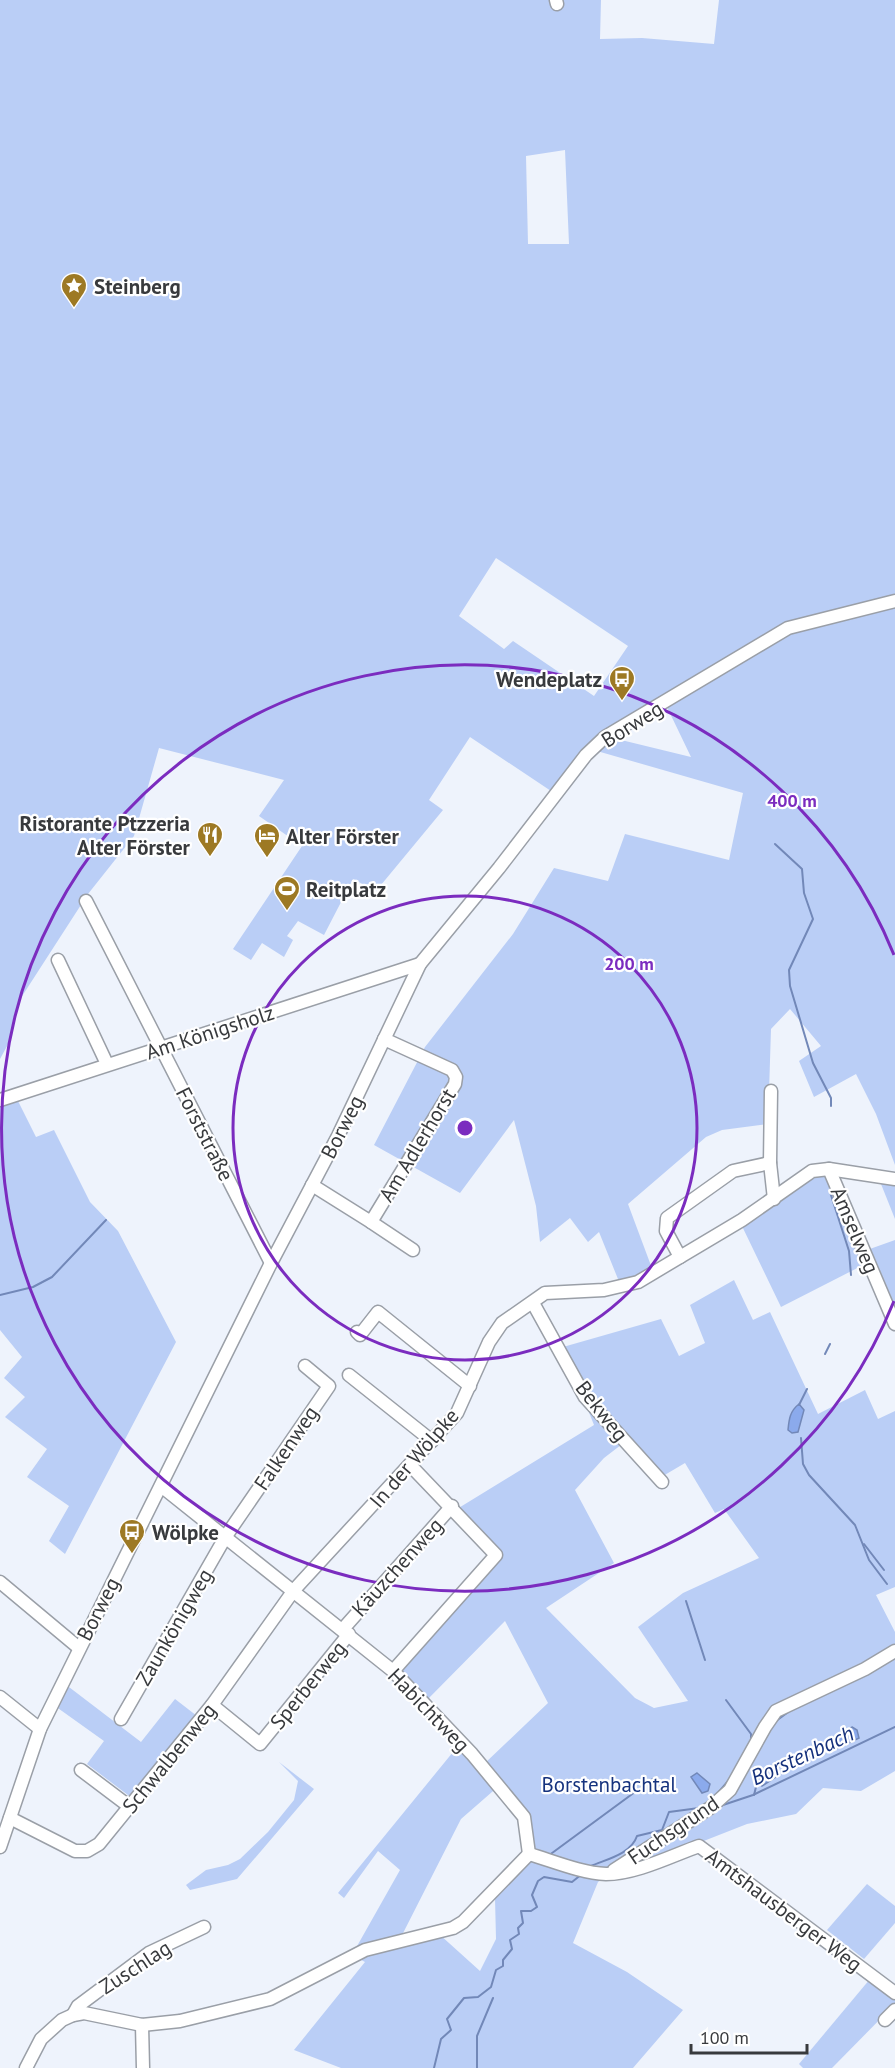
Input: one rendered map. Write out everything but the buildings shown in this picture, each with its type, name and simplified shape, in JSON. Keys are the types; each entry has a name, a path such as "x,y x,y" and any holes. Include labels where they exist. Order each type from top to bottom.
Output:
{"street":[{"name":"Borweg","path":"0,1847 40,1729 420,964 499,868 586,755 605,738 788,628 895,601"},
{"name":"Forststraße","path":"86,901 271,1263"},
{"path":"58,960 107,1064"},
{"name":"Am Königsholz","path":"0,1100 420,964"},
{"name":"Am Adlerhorst","path":"371,1222 455,1084 456,1077 452,1071 384,1039"},
{"path":"771,1091 770,1163 774,1199"},
{"path":"680,1257 666,1231 667,1218 733,1171 770,1163"},
{"name":"In der Wölpke","path":"294,1590 457,1413 489,1341 502,1323 545,1293 623,1287 652,1274 774,1199 812,1171 830,1169 895,1179"},
{"name":"Amselweg","path":"830,1169 895,1324"},
{"name":"Am Adlerhorst","path":"312,1185 413,1250"},
{"name":"Bekweg","path":"533,1303 585,1397 662,1482"},
{"path":"357,1332 360,1335 378,1312 470,1386"},
{"name":"Falkenweg","path":"226,1536 329,1386 304,1366"},
{"path":"349,1375 432,1441"},
{"path":"393,1671 496,1555 452,1506 410,1465"},
{"path":"161,1486 294,1590"},
{"name":"Käuzchenweg","path":"346,1631 452,1506"},
{"name":"Zaunkönigweg","path":"121,1719 226,1536"},
{"path":"0,1582 79,1648"},
{"name":"Habichtweg","path":"294,1590 393,1671 472,1754 525,1816 529,1854"},
{"name":"Schwalbenweg","path":"10,1818 75,1851 87,1851 99,1844 212,1705 294,1590"},
{"name":"Sperberweg","path":"212,1705 260,1744 346,1631"},
{"name":"Fuchsgrund","path":"608,1874 710,1808 730,1790 765,1727 776,1712 865,1669 895,1651"},
{"path":"0,1697 40,1729"},
{"path":"81,1770 130,1807"},
{"name":"Amtshausberger Weg","path":"529,1854 608,1874 638,1868 699,1846 895,1993"},
{"path":"73,2014 84,2013 142,2025 180,2021 270,1999 365,1950 453,1928 463,1922 529,1854"},
{"name":"Zuschlag","path":"26,2068 41,2039 62,2020 73,2014 78,2006 149,1953 204,1927"},
{"path":"885,2020 895,2010"},
{"path":"142,2025 143,2068"}],"green space":[{"path":"0,0 601,0 600,39 642,38 714,44 719,0 895,0 895,1165 876,1114 856,1074 814,1097 799,1061 821,1046 790,1009 771,1029 768,1124 722,1130 706,1137 628,1204 653,1271 620,1284 599,1232 588,1242 570,1218 540,1242 536,1206 514,1120 460,1193 374,1145 425,1047 513,934 554,868 608,881 625,834 729,860 743,793 590,749 554,793 470,737 429,800 443,810 376,891 353,879 324,935 298,921 287,936 293,940 284,957 262,943 251,960 233,949 302,846 259,816 284,780 159,748 134,836 88,894 17,1004 18,1009 13,1018 12,1037 0,1059","holes":["565,150 569,244 528,244 526,156","496,558 628,646 594,696 513,641 504,649 459,616","666,705 691,757 613,738"]},
{"path":"16,1097 36,1137 54,1130 90,1202 118,1231 176,1342 65,1554 49,1541 69,1506 27,1477 47,1449 5,1417 25,1397 4,1378 22,1357 0,1330 0,1102"},
{"path":"831,1166 867,1250 895,1240 895,1306 875,1259 781,1307 741,1224"},
{"path":"877,1174 895,1179 895,1219"},
{"name":"Borstenbachtal","path":"734,1280 753,1320 770,1312 818,1414 865,1390 878,1419 895,1411 895,1587 876,1595 895,1632 895,1771 861,1791 823,1788 796,1814 747,1824 640,1866 611,1872 598,1882 573,1943 627,1972 683,2010 633,2068 341,2068 294,2050 365,1962 352,1955 400,1870 378,1851 344,1898 338,1893 462,1741 484,1764 548,1703 505,1621 425,1702 397,1672 499,1557 457,1509 594,1425 563,1347 661,1319 679,1356 705,1343 690,1305","holes":["630,1438 663,1476 685,1463 715,1513 724,1509 759,1558 683,1593 638,1627 688,1701 654,1708 635,1698 546,1608 614,1563 575,1490 604,1458","500,1785 528,1815 532,1858 495,1898 496,1939 480,1971 439,1934 398,1943 461,1819"]},
{"path":"65,1684 141,1742 175,1699 197,1716 132,1798 87,1764 104,1741 55,1706"},
{"path":"279,1762 314,1789 237,1879 190,1890 186,1885 206,1870 228,1865 240,1859 268,1832 294,1800 298,1781"},
{"path":"867,1884 895,1906 895,1923 864,1959 827,1930"},
{"path":"870,1979 895,1998 895,2004 832,2068 803,2068 799,2064"}],"water":[{"path":"799,1404 804,1410 798,1432 792,1433 788,1430 790,1419 792,1412"},
{"path":"852,1727 857,1730 859,1738 834,1750 829,1740"},
{"path":"775,1770 779,1775 762,1786 754,1780 755,1775"},
{"path":"697,1773 710,1784 708,1791 702,1793 691,1777"}],"waterway":[{"path":"775,844 802,869 804,893 813,919 789,970 790,986 813,1063 831,1098 831,1106"},
{"path":"830,1192 849,1251 851,1275"},
{"path":"0,1295 33,1287 52,1277 106,1220"},
{"path":"825,1354 830,1344"},
{"path":"799,1405 807,1389"},
{"path":"801,1438 803,1464 809,1475 855,1525 869,1560 887,1584"},
{"path":"864,1544 884,1570"},
{"path":"686,1601 705,1660"},
{"path":"726,1700 751,1734 751,1740"},
{"name":"Borstenbach","path":"776,1721 791,1710"},
{"name":"Borstenbach","path":"720,1806 753,1795 895,1727"},
{"path":"794,1764 811,1756"},
{"path":"548,1856 654,1778"},
{"name":"Borstenbach","path":"717,1794 729,1780"},
{"path":"754,1795 757,1783"},
{"name":"Borstenbach","path":"591,1866 624,1852 637,1836 662,1830 669,1812 699,1808"},
{"name":"Borstenbach","path":"434,2068 441,2039 451,2030 447,2019 464,1998 478,1997 491,1987 496,1970 503,1966 503,1960 512,1949 510,1940 519,1934 518,1928 523,1923 521,1911 531,1911 537,1907 532,1895 538,1881 544,1877 572,1882 582,1874"},
{"path":"477,2068 477,2036 493,1998"}],"place":[{"name":"Steinberg","path":"74,309"},
{"name":"Wendeplatz","path":"622,702"},
{"name":"Ristorante Ptzzeria Alter Förster","path":"210,858"},
{"name":"Alter Förster","path":"267,859"},
{"name":"Reitplatz","path":"287,912"},
{"name":"Wölpke","path":"132,1555"}]}
